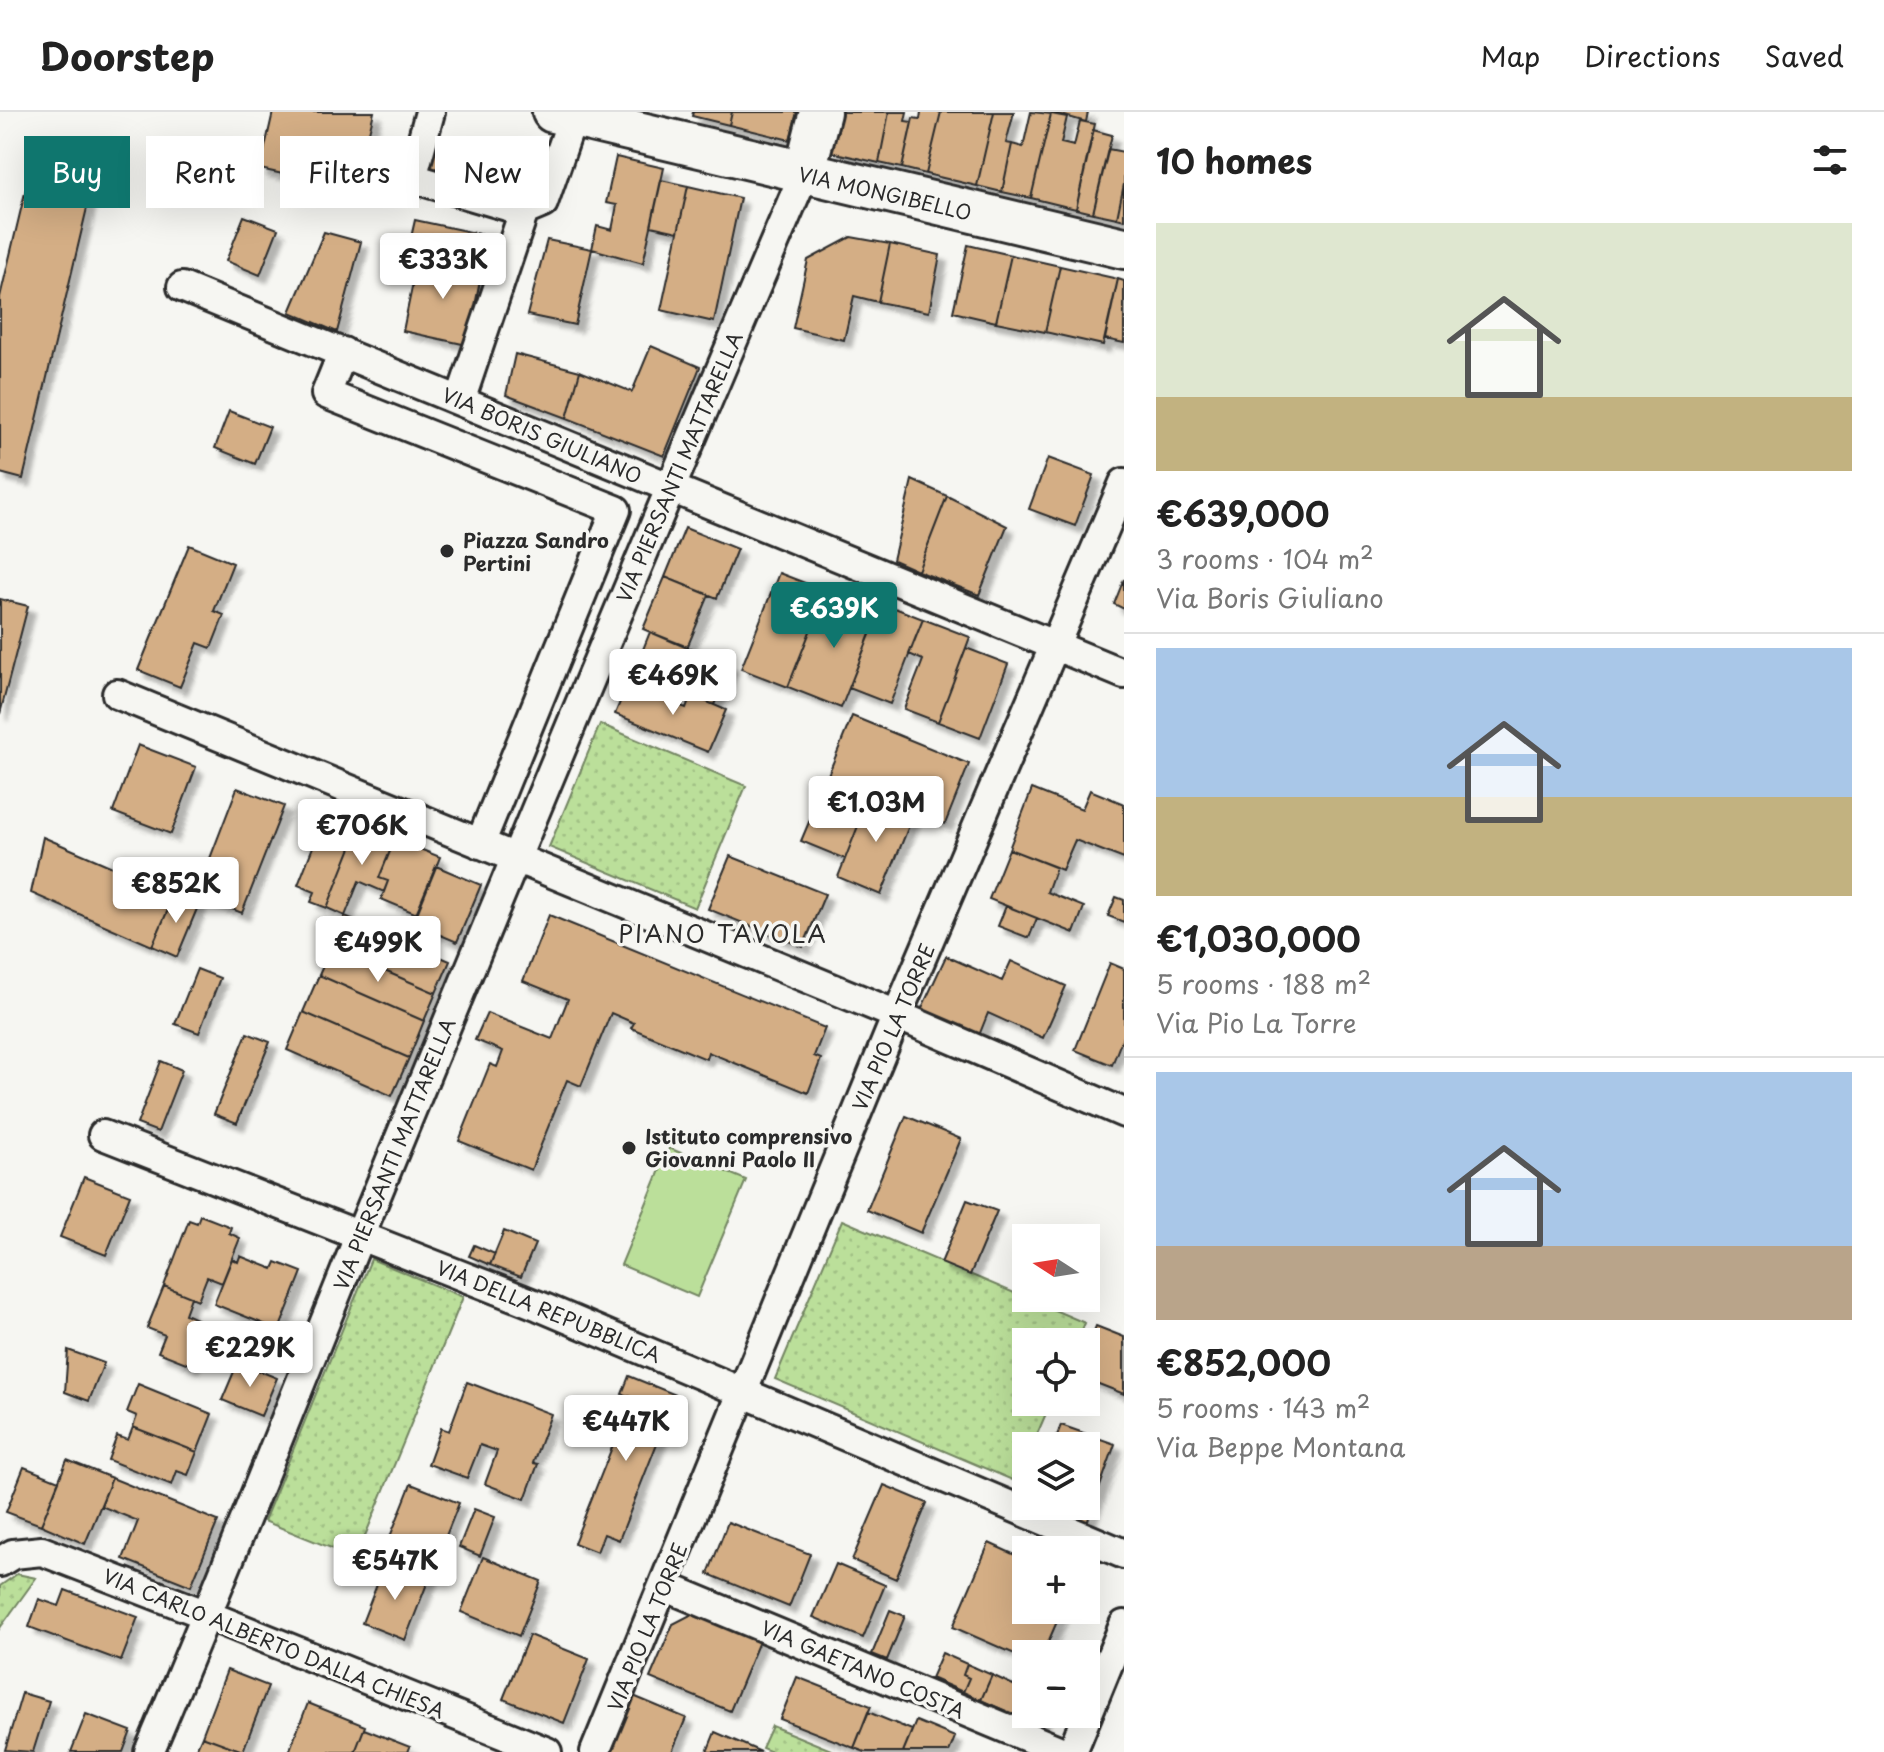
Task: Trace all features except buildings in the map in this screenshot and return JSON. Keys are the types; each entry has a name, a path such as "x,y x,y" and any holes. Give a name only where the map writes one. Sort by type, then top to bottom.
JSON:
{"street":[{"path":"430,112 412,178 524,211 543,203 563,114"},
{"name":"VIA PIERSANTI MATTARELLA","path":"149,1752 669,488 804,174 820,112"},
{"name":"VIA MONGIBELLO","path":"563,114 1124,248"},
{"path":"460,401 524,211"},
{"name":"VIA BORIS GIULIANO","path":"182,287 1124,674"},
{"path":"343,352 326,394 616,510 480,844"},
{"name":"VIA PIO LA TORRE","path":"595,1752 897,1015 1124,483"},
{"path":"117,694 897,1015 1124,1113"},
{"name":"VIA DELLA REPUBBLICA","path":"103,1135 539,1306 1124,1554"},
{"name":"VIA CARLO ALBERTO DALLA CHIESA","path":"0,1562 13,1554 42,1551 547,1752"},
{"name":"VIA GAETANO COSTA","path":"664,1586 1063,1752"},
{"path":"1072,1752 1124,1625"}],"green space":[{"path":"600,724 746,786 695,908 549,847"},
{"path":"669,1148 746,1180 697,1297 621,1265"},
{"path":"842,1220 1012,1292 1012,1312 1059,1312 1085,1323 1083,1328 1012,1328 1012,1416 1045,1416 1038,1432 1012,1432 1012,1480 775,1379"},
{"path":"371,1259 463,1297 356,1558 264,1521"},
{"path":"17,1574 36,1578 0,1628 0,1586"},
{"path":"772,1726 836,1752 772,1752 762,1748"}],"place":[{"name":"Piazza Sandro Pertini","path":"447,551"},
{"name":"Istituto comprensivo Giovanni Paolo II","path":"629,1148"}],"district":[{"name":"PIANO TAVOLA","path":"723,933"}]}
